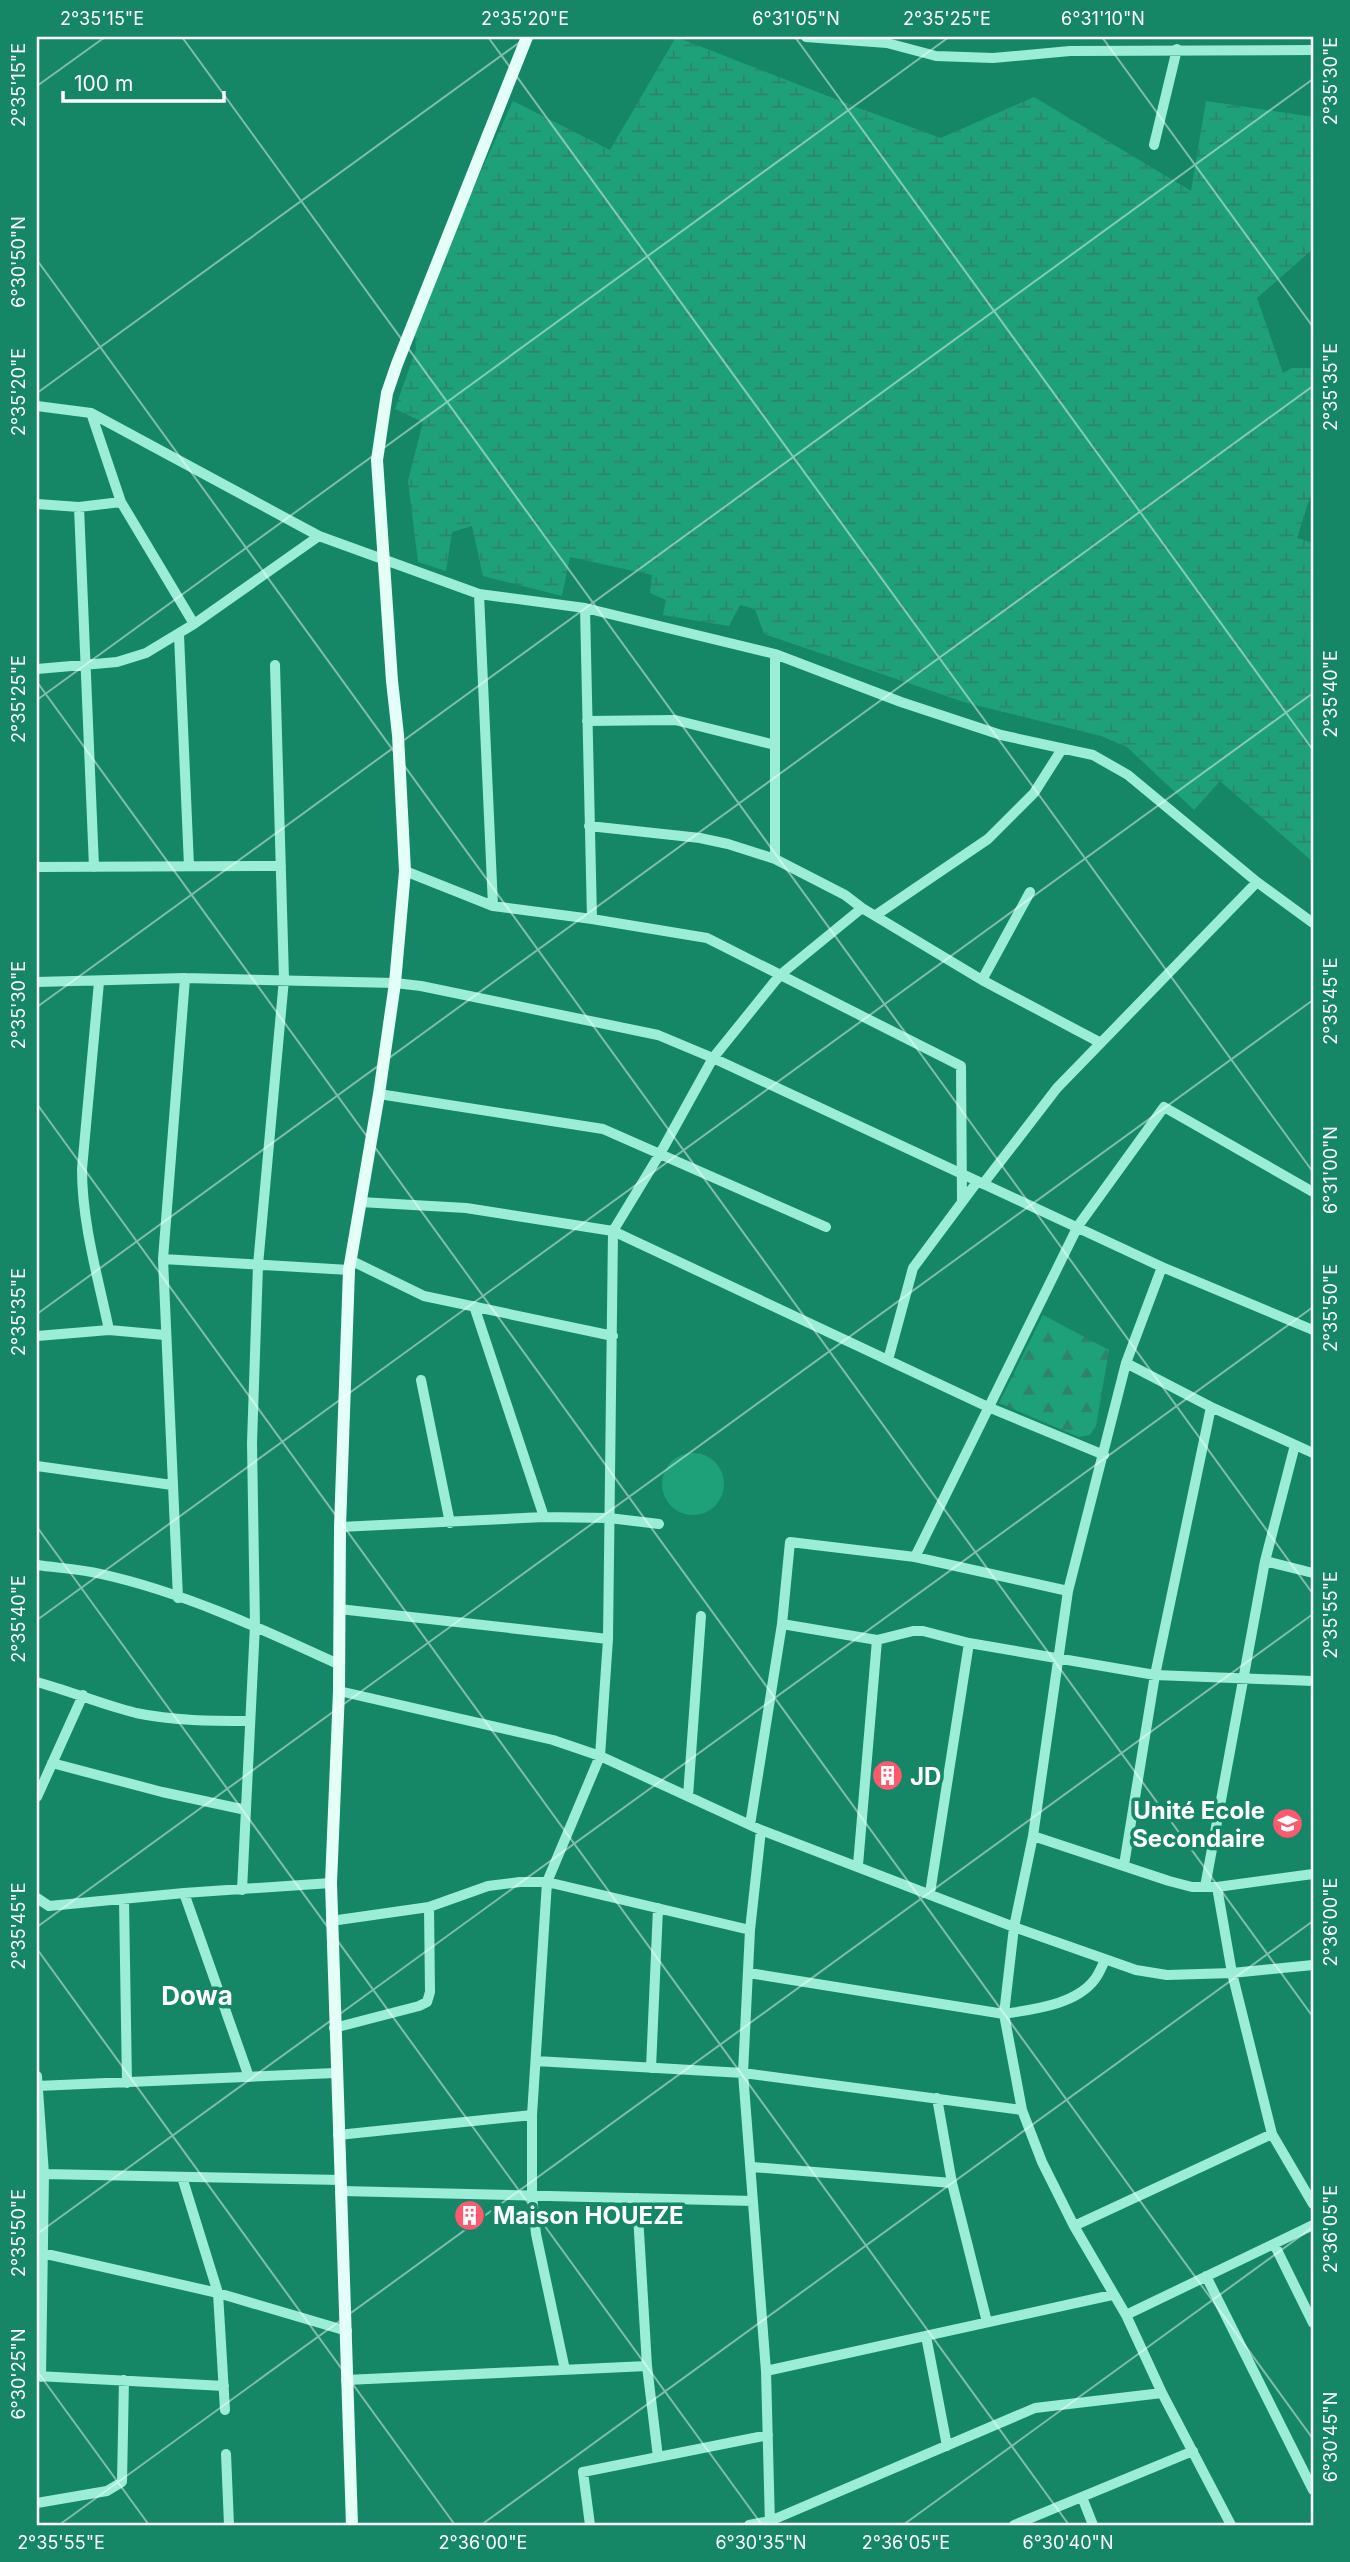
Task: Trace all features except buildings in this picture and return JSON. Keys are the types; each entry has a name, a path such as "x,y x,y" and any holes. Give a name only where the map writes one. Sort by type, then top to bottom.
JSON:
{"main road":[{"path":"352,2525 331,1921 339,1691 340,1527 349,1265 395,983 405,871 398,735 377,460 387,393 527,37"}],"street":[{"path":"806,37 887,40 936,56 993,58 1070,51 1177,49 1221,43 1313,50"},
{"path":"1154,145 1177,49"},
{"path":"37,406 91,414 319,536 479,593 585,608 775,654 924,710 1001,735 1093,755 1128,775 1257,882 1313,923"},
{"path":"91,414 121,502 194,624"},
{"path":"37,504 79,507 121,502"},
{"path":"79,507 94,867"},
{"path":"37,669 134,659 179,635 319,536"},
{"path":"479,593 493,906"},
{"path":"585,608 593,919"},
{"path":"179,635 189,866"},
{"path":"775,654 775,859"},
{"path":"242,1890 255,1625 252,1443 258,1265 284,979 275,665"},
{"path":"587,721 676,720 775,745"},
{"path":"876,915 988,839 1034,793 1062,749"},
{"path":"589,826 700,838 775,859 845,895 982,980 1101,1044"},
{"path":"37,867 281,866"},
{"path":"405,871 493,906 707,938 961,1066 962,1202"},
{"path":"888,1360 913,1268 962,1202 1057,1088 1257,882"},
{"path":"982,980 1030,892"},
{"path":"565,2370 541,2261 533,2196 532,2115 547,1882 600,1756 607,1639 613,1231 713,1058 780,975 862,908"},
{"path":"178,1598 163,1259 185,978"},
{"path":"37,982 185,978 395,983 421,986 658,1035 1078,1226 1162,1267 1313,1330"},
{"path":"99,982 82,1190 85,1217 109,1330"},
{"path":"379,1094 603,1129 661,1152 826,1227"},
{"path":"915,1557 1078,1226 1164,1107 1313,1192"},
{"path":"360,1202 466,1208 613,1231 988,1407 1104,1455"},
{"path":"163,1259 258,1265 349,1265 424,1296 613,1336"},
{"path":"1162,1267 1126,1363 1068,1591 1033,1836 1014,1927 1004,2014 1022,2110 1041,2162 1112,2295 1126,2315 1162,2393 1231,2525"},
{"path":"474,1306 544,1517"},
{"path":"37,1336 109,1330 165,1335"},
{"path":"1126,1363 1211,1407 1313,1452"},
{"path":"421,1380 450,1523"},
{"path":"1124,1865 1155,1675 1211,1407"},
{"path":"1205,1887 1265,1561 1295,1445"},
{"path":"37,1466 172,1485"},
{"path":"340,1527 544,1517 609,1518 659,1524"},
{"path":"750,1825 782,1623 790,1542 915,1557 1068,1591"},
{"path":"1265,1561 1313,1573"},
{"path":"37,1565 100,1574 178,1598 255,1625 338,1664"},
{"path":"339,1609 607,1639"},
{"path":"688,1796 701,1616"},
{"path":"782,1623 877,1640 923,1631 970,1643 1155,1675 1313,1681"},
{"path":"858,1866 877,1640"},
{"path":"930,1893 970,1643"},
{"path":"37,1682 134,1712 163,1718 250,1721"},
{"path":"339,1691 538,1735 600,1756 761,1830 1014,1927 1136,1970 1167,1975 1313,1967"},
{"path":"37,1797 83,1695"},
{"path":"52,1763 162,1792 246,1810"},
{"path":"761,1830 750,1930 743,2073 765,2371 770,2523"},
{"path":"1033,1836 1192,1887 1217,1887 1313,1874"},
{"path":"331,1921 429,1907 488,1886 547,1882 750,1930"},
{"path":"37,1898 49,1906 331,1883"},
{"path":"1217,1887 1232,1973 1272,2134 1313,2204"},
{"path":"184,1893 249,2077"},
{"path":"124,1900 127,2083"},
{"path":"334,2028 427,2002 430,1992 429,1907"},
{"path":"651,2068 658,1908"},
{"path":"749,1973 1004,2014 1041,2007 1074,1995 1097,1978 1105,1960"},
{"path":"536,2061 743,2073 1022,2110"},
{"path":"224,2386 39,2376 44,2174 37,2083 127,2083 335,2073"},
{"path":"937,2098 952,2183 987,2322"},
{"path":"338,2135 532,2115"},
{"path":"1074,2226 1272,2134"},
{"path":"752,2167 952,2183"},
{"path":"44,2174 182,2177 533,2196 753,2201"},
{"path":"182,2177 218,2293 225,2410"},
{"path":"637,2198 647,2367 658,2457"},
{"path":"1126,2315 1313,2225"},
{"path":"1274,2244 1313,2323"},
{"path":"42,2253 218,2293 346,2331"},
{"path":"1206,2276 1313,2490"},
{"path":"765,2371 1112,2295"},
{"path":"926,2336 947,2445"},
{"path":"346,2380 647,2367"},
{"path":"37,2503 107,2491 122,2482 124,2380"},
{"path":"749,2525 770,2523 1035,2408 1162,2393"},
{"path":"590,2525 583,2472 768,2435"},
{"path":"1014,2525 1193,2451"},
{"path":"226,2454 229,2525"},
{"path":"1082,2497 1093,2525"}],"green space":[{"path":"676,37 941,138 1034,97 1191,191 1206,101 1313,117 1313,249 1257,298 1283,373 1292,368 1313,368 1313,488 1297,538 1313,543 1313,862 1220,781 1194,810 1127,747 1101,736 967,703 764,634 755,609 740,605 729,626 663,615 666,600 650,593 652,575 570,557 562,596 483,576 472,526 452,532 446,571 418,562 408,481 423,422 395,409 416,349 415,333 457,224 513,101 610,150"},
{"path":"1043,1315 1109,1350 1096,1426 1090,1435 1079,1437 999,1403"},
{"path":"693,1453 705,1455 715,1462 722,1472 722,1496 715,1506 705,1513 693,1515 681,1513 671,1506 664,1496 662,1484 664,1472 671,1462 681,1455"}],"place":[{"name":"JD","path":"887,1776"},
{"name":"Unité Ecole Secondaire","path":"1288,1824"},
{"name":"Maison HOUEZE","path":"470,2215"}],"district":[{"name":"Dowa","path":"197,1995"}]}
